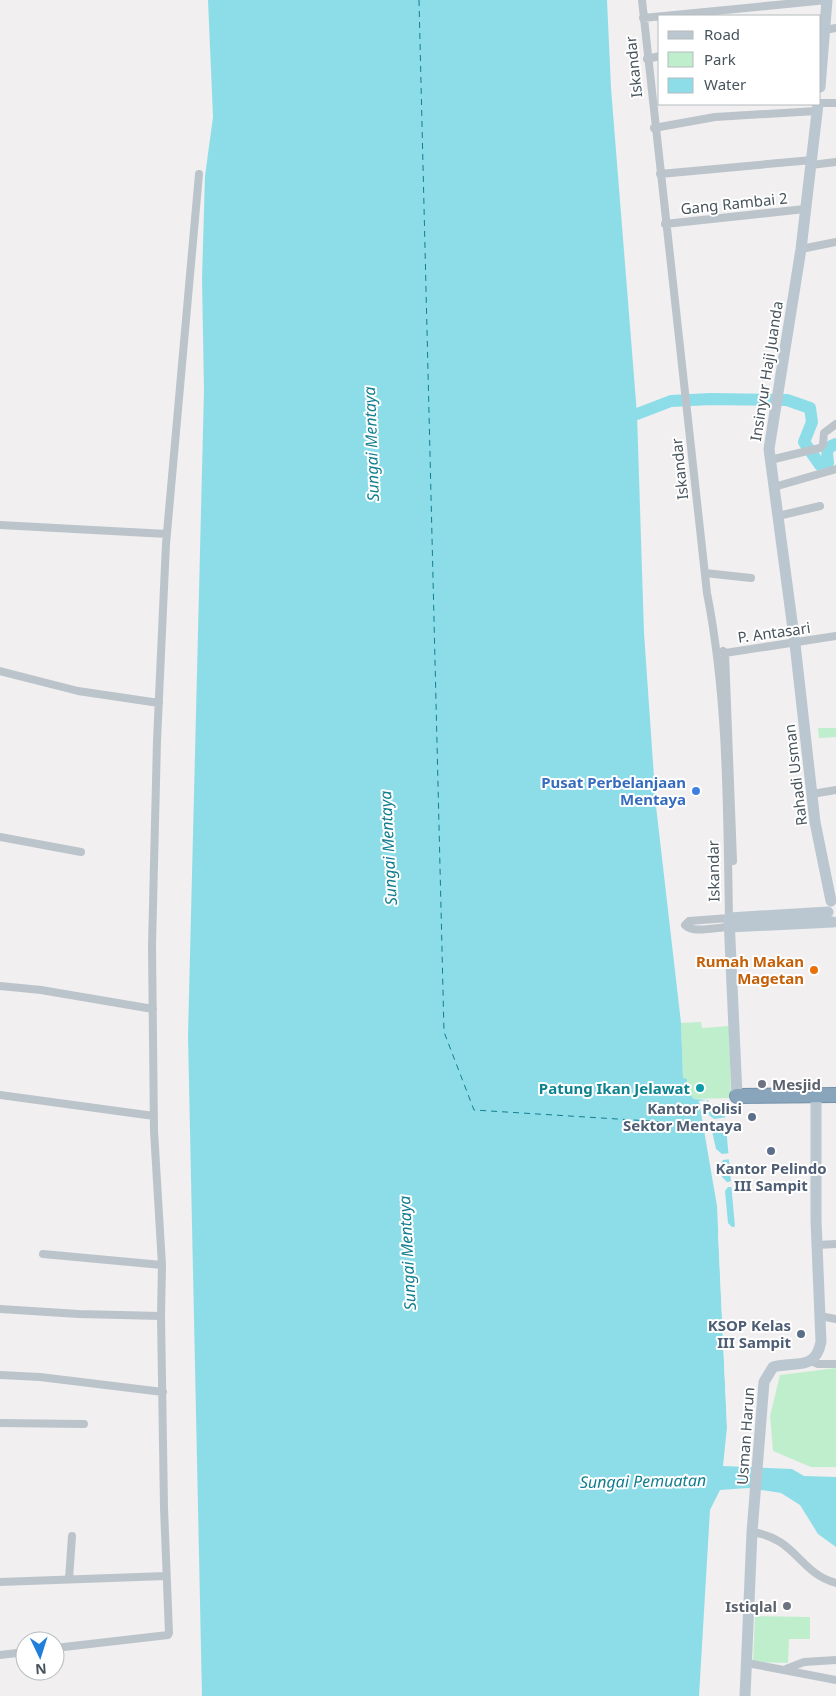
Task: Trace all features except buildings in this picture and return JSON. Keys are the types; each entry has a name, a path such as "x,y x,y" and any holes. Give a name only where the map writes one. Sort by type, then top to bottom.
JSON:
{"highway":[{"path":"737,1096 836,1095"}],"street":[{"name":"Iskandar","path":"642,0 654,128 685,385 705,573 718,646 737,1096"},
{"path":"674,15 827,0 830,29 822,44 821,66"},
{"path":"643,18 658,17"},
{"path":"647,58 658,56"},
{"path":"654,128 715,117 836,103"},
{"name":"Insinyur Haji Juanda","path":"795,644 770,460 770,445 800,249 818,106"},
{"path":"660,174 812,162 836,162"},
{"path":"65,1647 168,1635 164,1508 162,1265 154,1116 152,946 159,703 167,534 198,174"},
{"name":"Gang Rambai 2","path":"665,224 805,209"},
{"path":"800,249 836,242"},
{"path":"770,460 810,451 822,445 824,433 836,424"},
{"path":"774,487 836,469"},
{"path":"778,516 820,506"},
{"path":"0,525 167,534"},
{"path":"705,573 751,578"},
{"name":"P. Antasari","path":"718,646 725,653 795,644 836,636"},
{"name":"Rahadi Usman","path":"795,644 812,794 826,887 833,912"},
{"name":"Iskandar","path":"725,653 731,925"},
{"path":"0,671 78,691 159,703"},
{"path":"812,794 836,790"},
{"path":"0,837 81,852"},
{"path":"731,925 833,912"},
{"path":"0,986 42,990 153,1009"},
{"path":"0,1095 154,1116"},
{"path":"816,1095 817,1245 820,1316 818,1352 811,1361 822,1364 836,1364"},
{"path":"817,1245 836,1244"},
{"path":"43,1254 162,1265"},
{"path":"0,1309 80,1314 161,1316"},
{"path":"820,1316 836,1319"},
{"name":"Usman Harun","path":"745,1696 752,1532 764,1382 773,1367 811,1361"},
{"path":"0,1375 40,1377 163,1392"},
{"path":"0,1423 84,1424"},
{"path":"752,1532 775,1537 815,1573 836,1583"},
{"path":"69,1579 72,1536"},
{"path":"0,1582 166,1576"},
{"path":"0,1655 15,1653"},
{"path":"786,1669 804,1662 836,1660"},
{"path":"747,1663 836,1680"}],"green space":[{"path":"818,728 836,728 836,737 819,738"},
{"path":"701,1022 702,1028 729,1026 731,1098 694,1099 687,1091 687,1079 683,1079 681,1023"},
{"path":"836,1368 836,1467 811,1467 773,1451 770,1416 780,1375"},
{"path":"755,1616 810,1617 810,1639 789,1639 788,1663 753,1662"}],"water":[{"path":"208,0 607,0 611,88 637,414 644,633 656,806 681,1023 683,1078 687,1079 687,1091 694,1099 708,1100 709,1105 724,1104 735,1227 718,1233 727,1427 723,1466 792,1469 804,1476 836,1477 836,1547 818,1534 800,1505 781,1493 748,1488 720,1490 710,1510 699,1696 202,1696 188,1036 204,390 202,279 205,176 213,117"}],"pier":[{"path":"707,1100 709,1115 714,1119 728,1117 728,1123 715,1125 712,1131 716,1149 722,1154 731,1153 731,1159 723,1160 720,1164 722,1177 727,1182 733,1181 733,1187 728,1187 725,1191 728,1223 732,1227 737,1226 721,1234 730,1427 727,1427 717,1206 699,1101"}],"waterway":[{"path":"621,415 637,414 671,401 711,399 787,400 810,408 812,422 804,442 820,465 828,463 828,451 830,447 836,444"}],"ferry route":[{"path":"419,0 444,1032 474,1110 703,1123"}],"place":[{"name":"Pusat Perbelanjaan Mentaya","path":"696,791"},
{"name":"Rumah Makan Magetan","path":"814,970"},
{"name":"Mesjid","path":"762,1084"},
{"name":"Patung Ikan Jelawat","path":"700,1088"},
{"name":"Kantor Polisi Sektor Mentaya","path":"752,1117"},
{"name":"Kantor Pelindo III Sampit","path":"771,1151"},
{"name":"KSOP Kelas III Sampit","path":"801,1334"},
{"name":"Istiqlal","path":"787,1606"}],"water label":[{"name":"Sungai Mentaya","path":"371,444"},
{"name":"Sungai Mentaya","path":"388,848"},
{"name":"Sungai Mentaya","path":"407,1253"},
{"name":"Sungai Pemuatan","path":"643,1481"}]}
